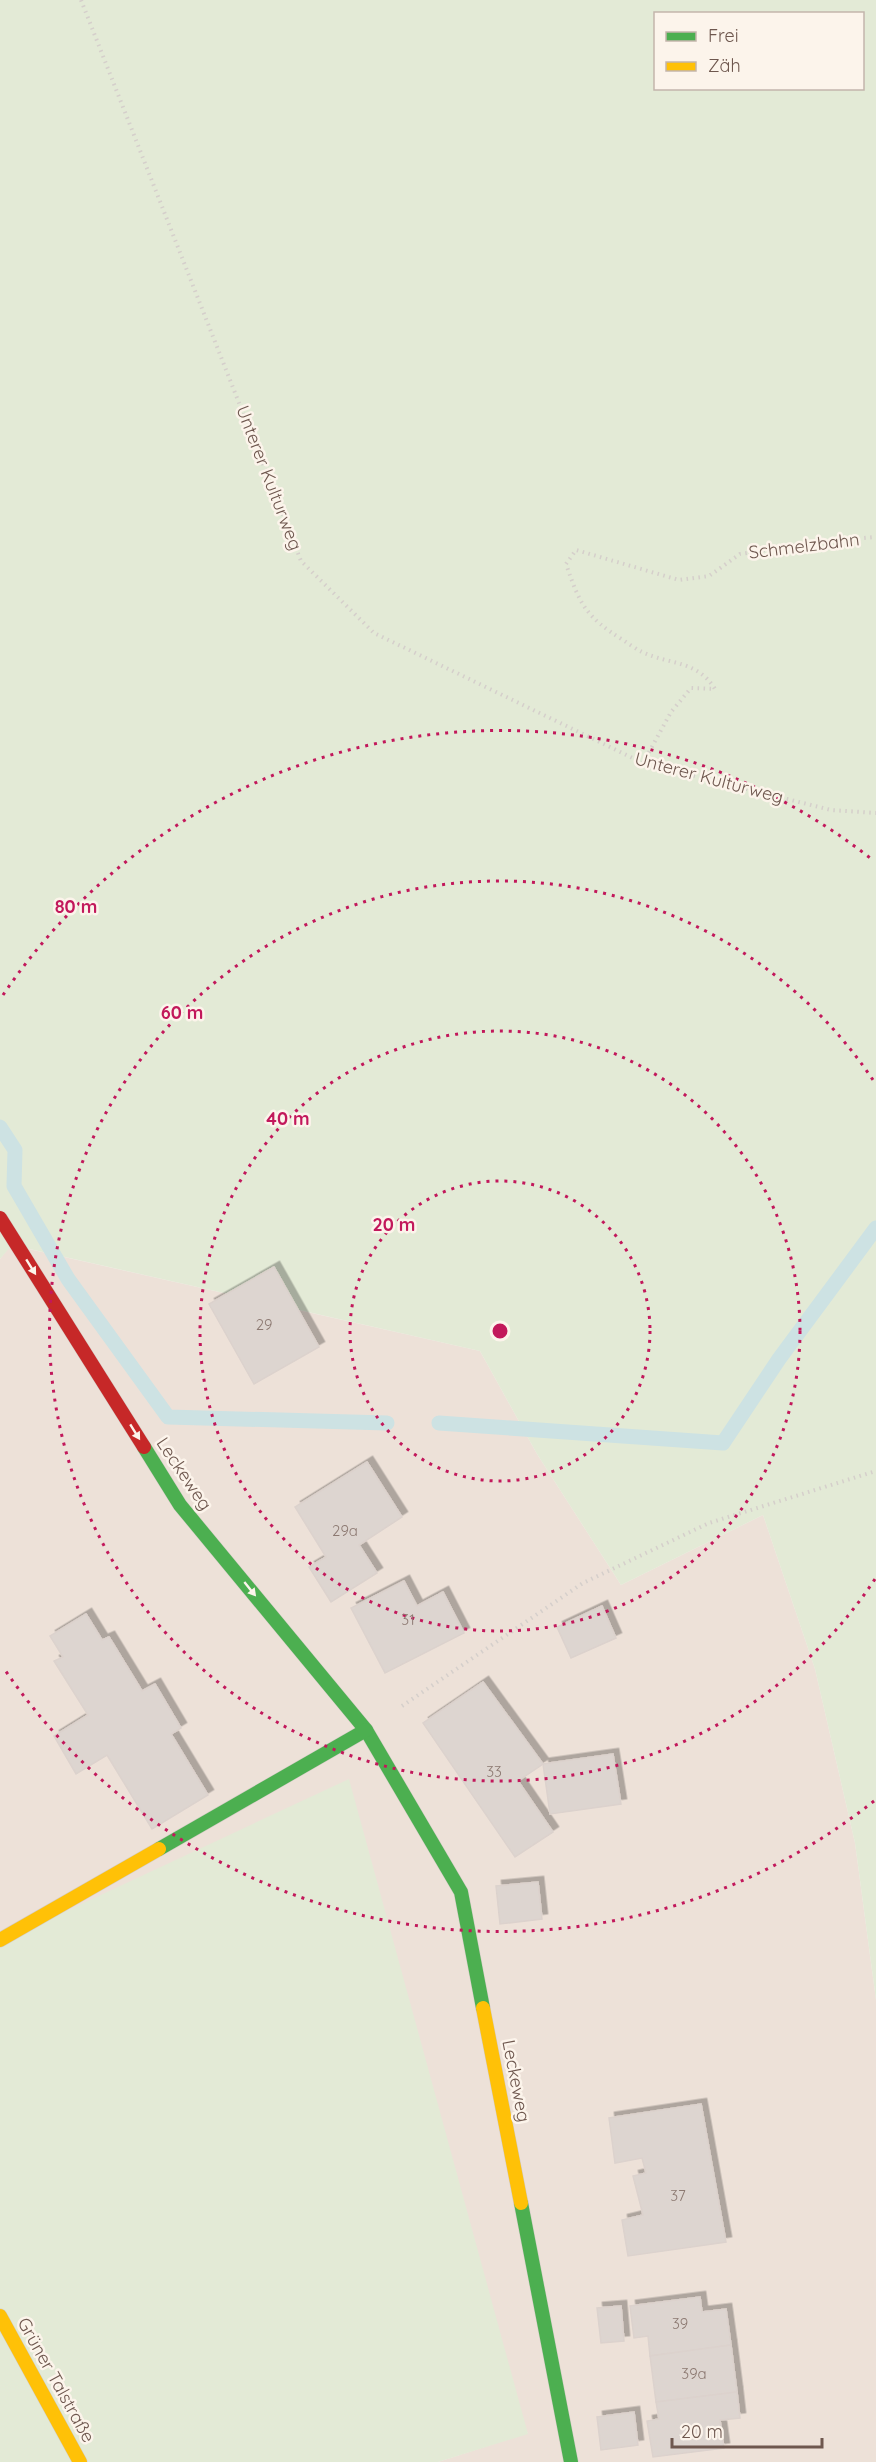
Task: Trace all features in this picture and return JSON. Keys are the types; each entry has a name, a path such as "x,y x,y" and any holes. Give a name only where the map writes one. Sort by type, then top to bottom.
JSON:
{"street":[{"name":"Leckeweg","path":"0,1218 180,1505 366,1730 461,1892 571,2462"},
{"path":"0,1940 366,1730"},
{"name":"Grüner Talstraße","path":"0,2316 80,2462"}],"path":[{"name":"Unterer Kulturweg","path":"81,0 301,561 374,633 643,763 831,810 876,813"},
{"name":"Schmelzbahn","path":"643,763 671,712 691,688 714,689 708,678 687,665 642,652 597,623 577,596 566,564 576,550 679,580 709,576 740,554 816,542 876,537"},
{"path":"366,1730 583,1583 709,1523 876,1471"}],"shaded area":[{"path":"11,1245 480,1351 537,1454 621,1585 763,1515 815,1669 855,1843 876,2000 876,2462 438,2462 528,2433 0,1942 0,1259"}],"green space":[{"path":"0,0 876,0 876,2000 855,1843 815,1669 763,1515 621,1585 537,1454 480,1351 12,1245 0,1259"},
{"path":"349,1779 528,2434 438,2462 0,2462 0,1942"}],"building":[{"path":"274,1267 319,1347 254,1384 209,1304"},
{"path":"367,1462 402,1517 359,1545 377,1573 331,1602 309,1567 326,1557 295,1507"},
{"path":"404,1581 417,1606 443,1592 464,1633 385,1673 351,1608"},
{"path":"602,1606 616,1638 571,1658 557,1627"},
{"path":"86,1614 102,1640 109,1637 142,1691 155,1684 181,1728 171,1734 208,1795 152,1829 107,1755 76,1774 54,1736 88,1715 54,1661 63,1657 50,1636"},
{"path":"483,1682 543,1764 518,1781 553,1832 515,1857 423,1723"},
{"path":"613,1754 621,1804 550,1814 543,1764"},
{"path":"538,1882 542,1919 500,1924 496,1886"},
{"path":"701,2104 726,2242 628,2256 622,2220 643,2215 633,2176 646,2173 642,2158 615,2163 609,2118"},
{"path":"700,2297 702,2312 726,2309 731,2345 650,2356 648,2336 634,2338 630,2306"},
{"path":"621,2306 624,2341 601,2343 597,2308"},
{"path":"731,2345 737,2392 656,2402 650,2356"},
{"path":"737,2392 740,2418 720,2420 724,2448 653,2457 647,2421 659,2419 656,2402"},
{"path":"634,2412 638,2445 601,2450 597,2417"}],"waterway":[{"path":"0,1127 15,1150 14,1186 68,1279 168,1417 387,1423"},
{"path":"439,1423 723,1443 779,1359 876,1228"}],"traffic: fast":[{"path":"144,1447 180,1505 366,1730 461,1892 483,2008"},
{"path":"159,1849 366,1730"},
{"path":"521,2203 571,2462"}],"traffic: slow":[{"path":"0,1940 159,1849"},
{"path":"483,2008 521,2203"},
{"path":"0,2316 80,2462"}],"traffic: jam":[{"path":"0,1218 144,1447"}]}
